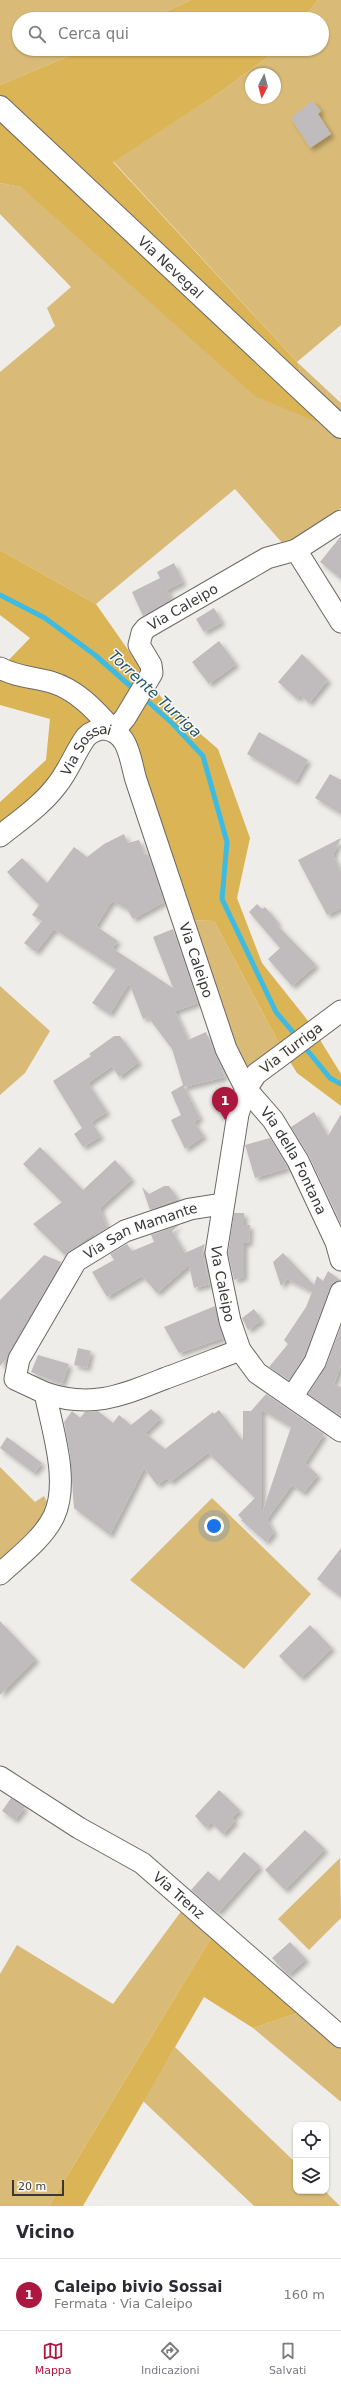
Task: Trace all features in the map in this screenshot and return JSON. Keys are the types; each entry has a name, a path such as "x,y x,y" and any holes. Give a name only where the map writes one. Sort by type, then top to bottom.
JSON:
{"main road":[{"name":"Via Nevegal","path":"0,107 341,427"}],"street":[{"path":"341,521 296,550 341,622"},
{"name":"Via Caleipo","path":"296,550 267,558 146,628 142,633 139,645 152,668 148,682 119,725 226,1048 246,1089 238,1114 222,1204 216,1253 230,1321 240,1350 257,1373 341,1431"},
{"name":"Via Sossai","path":"0,668 24,677 51,682 76,693 91,706 119,725"},
{"name":"Via Sossai","path":"0,836 35,808 57,786 88,736 98,729 119,725"},
{"name":"Via Turriga","path":"246,1089 256,1074 341,1011"},
{"name":"Via della Fontana","path":"246,1089 273,1120 298,1161 336,1242 341,1260"},
{"name":"Via San Mamante","path":"222,1204 190,1209 125,1231 76,1261 8,1378 58,1397 83,1401 112,1398 240,1350"},
{"path":"292,1397 315,1362 341,1292"},
{"path":"0,1574 48,1525 54,1515 58,1500 59,1465 45,1393"},
{"name":"Via Trenz","path":"0,1777 79,1828 142,1863 341,2037"}],"shaded area":[{"path":"0,0 191,0 165,12 12,12 12,56 69,56 0,85"},
{"path":"191,0 318,0 309,12 165,12"},
{"path":"318,0 341,0 341,325 297,362 113,161 219,93 245,74 245,104 281,104 281,68 253,68 269,56 329,56 329,12 309,12"},
{"path":"69,56 269,56 253,68 245,68 245,74 219,93 113,162 297,362 319,423 255,396 21,187 0,183 0,85"},
{"path":"0,183 21,187 319,422 297,362 341,403 341,508 284,545 235,489 96,604 0,550 0,372 55,326 47,308 71,287 0,214"},
{"path":"0,550 96,604 166,704 218,749 250,838 237,898 262,963 309,1022 341,1074 341,1106 297,1073 282,1049 214,921 187,920 130,749 86,729 61,774 0,828 0,802 46,760 50,719 0,705 0,669 30,638 0,615"},
{"path":"187,920 214,921 282,1049 245,1079"},
{"path":"0,986 50,1031 25,1073 0,1095"},
{"path":"0,1467 35,1502 44,1496 60,1526 0,1581"},
{"path":"212,1498 311,1594 244,1669 130,1580"},
{"path":"340,1858 341,1918 309,1950 278,1919"},
{"path":"188,1902 217,1928 49,2206 0,2206 0,1974 17,1945 113,2004"},
{"path":"217,1928 307,2010 253,2028 204,1997 83,2206 49,2206"},
{"path":"307,2010 341,2037 341,2102 253,2028"},
{"path":"175,2047 293,2160 293,2194 328,2194 340,2206 254,2206 143,2101"}],"building":[{"path":"312,101 321,111 318,114 331,134 310,148 291,118"},
{"path":"341,536 341,579 320,562"},
{"path":"174,563 183,582 167,590 172,599 143,616 132,592 160,578 157,572"},
{"path":"214,608 222,622 204,632 196,619"},
{"path":"219,641 236,664 209,684 192,662"},
{"path":"302,654 328,680 309,703 300,695 297,699 278,682"},
{"path":"259,732 308,760 295,782 247,754"},
{"path":"330,774 341,780 341,814 315,798"},
{"path":"124,834 128,843 139,840 145,855 148,854 164,902 133,919 127,909 112,901 96,926 118,941 112,948 173,988 153,937 173,929 198,1003 175,1011 188,1040 206,1032 225,1077 184,1087 200,1118 194,1122 204,1136 185,1149 171,1120 181,1115 171,1092 183,1085 172,1049 148,1017 143,1019 129,983 110,1014 92,1003 116,969 54,929 36,952 24,943 42,921 32,915 39,905 7,872 22,858 47,883 74,847 87,857 104,844"},
{"path":"341,838 333,855 341,871 341,908 327,915 298,860"},
{"path":"257,904 262,909 265,907 278,922 276,924 316,965 292,986 268,959 280,948 249,912"},
{"path":"114,1036 120,1036 139,1062 119,1077 112,1066 88,1083 107,1112 91,1122 101,1136 83,1147 74,1134 82,1128 53,1081 91,1056 89,1054"},
{"path":"314,1112 328,1136 341,1114 341,1224 309,1156 291,1127"},
{"path":"270,1138 288,1168 255,1178 245,1145"},
{"path":"40,1147 83,1190 115,1160 132,1179 100,1208 107,1228 94,1236 92,1234 65,1255 33,1224 62,1202 23,1164"},
{"path":"164,1186 169,1186 178,1199 150,1210 142,1187 149,1194"},
{"path":"234,1213 244,1213 244,1225 250,1225 249,1243 244,1243 244,1277 234,1280 228,1253"},
{"path":"179,1225 172,1231 185,1253 205,1244 202,1254 210,1284 194,1288 189,1265 157,1293 142,1276 107,1297 92,1272 114,1260 110,1254 127,1244 132,1251 154,1242 151,1235"},
{"path":"283,1253 314,1285 317,1276 323,1281 328,1271 340,1280 334,1283 330,1288 304,1357 289,1380 269,1367 288,1344 284,1340 306,1307 312,1292 287,1279 281,1286 273,1262"},
{"path":"44,1255 61,1262 7,1358 0,1366 0,1300"},
{"path":"215,1306 223,1338 179,1353 164,1327"},
{"path":"254,1309 262,1320 248,1330 242,1318"},
{"path":"341,1326 341,1365 334,1384 341,1387 341,1416 308,1394 326,1366"},
{"path":"78,1348 91,1351 87,1368 74,1365"},
{"path":"38,1355 69,1364 62,1384 31,1372"},
{"path":"266,1394 324,1434 305,1463 318,1475 303,1493 292,1485 267,1519 274,1532 266,1542 241,1520 243,1520 238,1515 255,1498 208,1453 170,1482 167,1478 157,1485 144,1468 110,1535 74,1508 70,1454 64,1422 72,1411 80,1418 85,1412 98,1411 113,1423 119,1415 131,1425 151,1409 161,1418 145,1433 165,1449 213,1412 214,1414 219,1410 243,1441 243,1411 251,1411","holes":["262,1410 291,1427 262,1513"]},
{"path":"7,1437 42,1463 34,1473 0,1448"},
{"path":"341,1548 341,1597 317,1579"},
{"path":"0,1621 36,1659 0,1695"},
{"path":"310,1625 332,1648 301,1678 279,1656"},
{"path":"219,1790 240,1810 232,1818 235,1821 223,1834 211,1822 206,1828 195,1816"},
{"path":"11,1798 25,1807 15,1820 2,1811"},
{"path":"305,1830 325,1849 285,1890 265,1870"},
{"path":"244,1852 260,1866 218,1913 191,1890 208,1871 219,1881"},
{"path":"290,1942 306,1959 288,1975 272,1958"}],"waterway":[{"name":"Torrente Turriga","path":"0,595 45,618 95,655 136,691"},
{"name":"Torrente Turriga","path":"143,697 173,724 203,756 227,842 222,899 276,1012 298,1038"},
{"name":"Torrente Turriga","path":"303,1045 330,1078 341,1084"}],"place":[{"name":"Caleipo bivio Sossai","path":"225,1120"}]}
